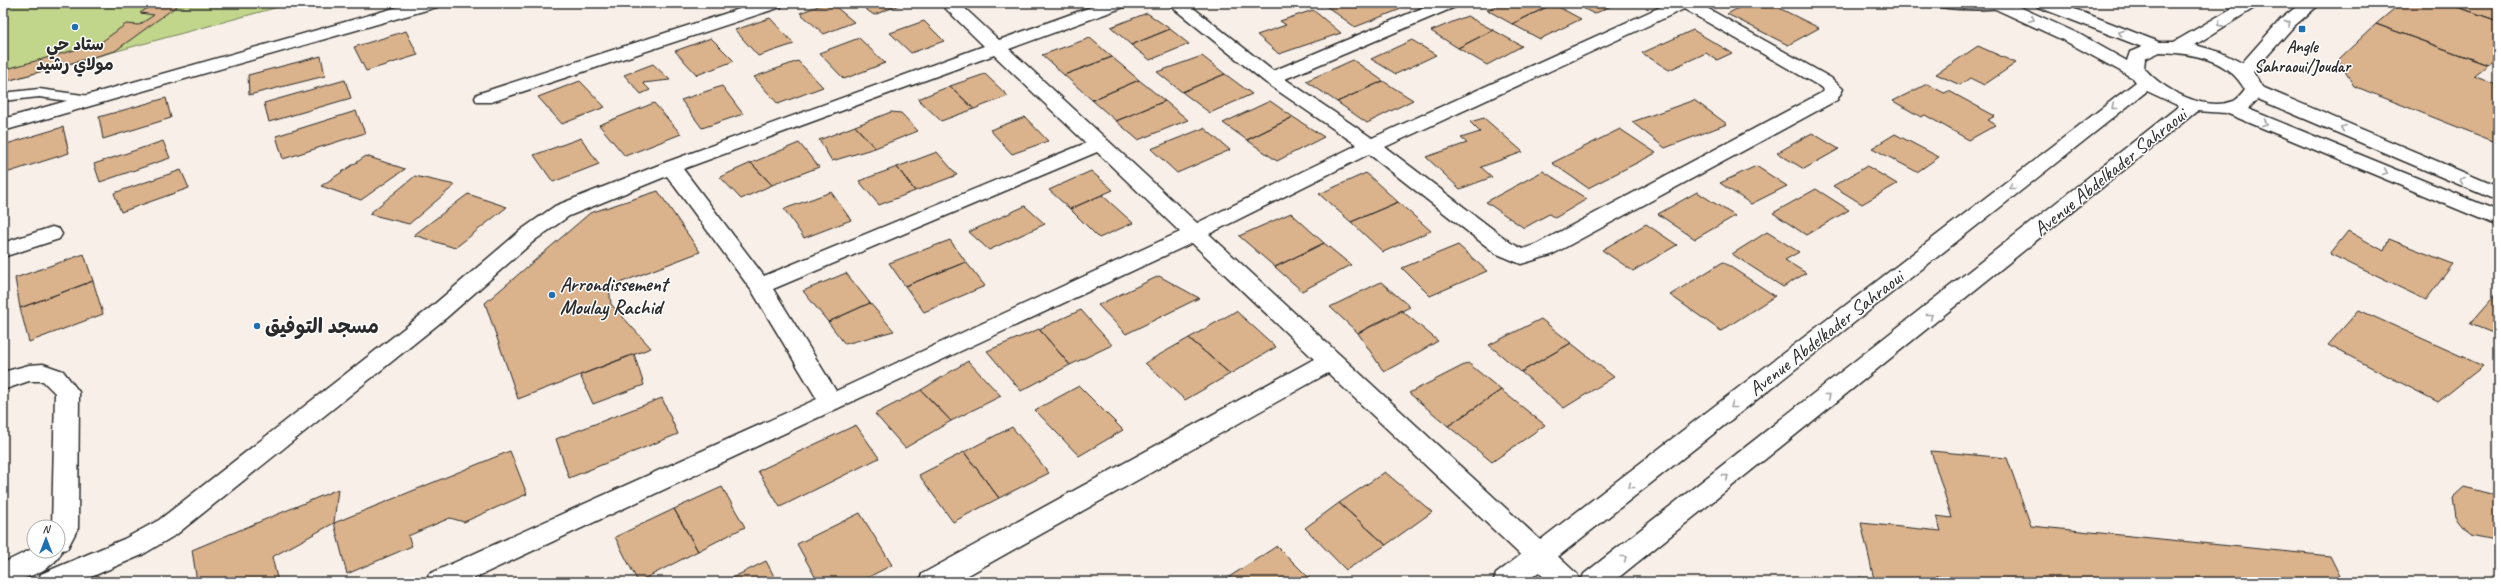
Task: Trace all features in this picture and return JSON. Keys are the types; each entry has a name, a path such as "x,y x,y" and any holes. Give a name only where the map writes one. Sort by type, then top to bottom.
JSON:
{"street":[{"path":"3,125 431,3"},
{"path":"484,98 775,3"},
{"path":"949,3 1332,360 1567,582"},
{"path":"51,582 133,547 168,527 438,313 528,235 562,211 671,167 1118,3"},
{"path":"1176,3 1271,78 1371,146 1502,248 1522,257 1543,250 1830,96 1834,89 1826,82 1686,3"},
{"path":"1271,78 1449,3"},
{"path":"439,582 830,403 1195,233 1371,146 1682,3"},
{"path":"2044,3 2157,47"},
{"path":"2179,47 2253,3"},
{"path":"2243,72 2287,24 2312,3"},
{"path":"1999,4 2073,38 2175,100 2193,105 2229,108 2243,105 2252,99 2255,91 2252,82 2243,72 2215,56 2179,47 2157,47 2144,50 2135,56 2132,63 2140,78"},
{"name":"Avenue Abdelkader Sahraoui","path":"1506,582 1541,556 2140,78"},
{"path":"2255,91 2498,195"},
{"name":"Avenue Abdelkader Sahraoui","path":"1594,582 2193,105"},
{"path":"2229,108 2498,219"},
{"path":"760,286 1100,144"},
{"path":"671,167 760,286 830,403"},
{"path":"3,250 52,234"},
{"path":"932,582 1332,360"},
{"path":"3,381 20,375 40,372 54,376 67,392 65,519"},
{"path":"3,575 38,559"}],"lane":[{"path":"1935,3 1965,6 1999,4"},
{"path":"3,97 39,93 90,100"}],"green space":[{"name":"ستاد حي مولاي رشيد","path":"3,3 293,3 3,82"}],"building":[{"path":"155,3 181,3 115,51 3,82 3,70 100,43 126,24 139,25 154,15 140,13"},
{"path":"826,3 831,3 854,22 824,34 800,13"},
{"path":"857,3 896,3 899,5 874,15"},
{"path":"1334,3 1402,3 1396,5 1401,9 1355,27 1326,6"},
{"path":"1502,3 1553,4 1512,24 1487,10"},
{"path":"1574,3 1617,3 1594,14"},
{"path":"1748,3 1769,3 1819,28 1788,45 1727,14"},
{"path":"2401,3 2446,3 2498,21 2498,58 2488,65 2376,24"},
{"path":"2446,3 2498,3 2498,21"},
{"path":"1553,4 1581,19 1540,39 1512,24"},
{"path":"1313,10 1341,33 1279,54 1257,35 1286,25 1280,21"},
{"path":"1147,13 1170,29 1131,45 1111,27"},
{"path":"1467,16 1493,30 1458,48 1431,31"},
{"path":"770,18 794,44 758,56 735,30"},
{"path":"924,21 944,41 911,53 890,33"},
{"path":"2376,24 2488,65 2474,76 2498,86 2498,143 2354,86 2338,60"},
{"path":"1170,29 1189,44 1150,60 1131,45"},
{"path":"1493,30 1522,46 1487,65 1458,48"},
{"path":"1693,30 1732,53 1717,60 1706,53 1669,70 1642,53"},
{"path":"406,31 418,55 366,71 354,47"},
{"path":"711,38 734,61 697,75 675,51"},
{"path":"859,38 885,63 844,79 819,53"},
{"path":"1090,38 1112,57 1064,75 1042,55"},
{"path":"1412,40 1436,55 1396,74 1371,59"},
{"path":"1978,46 2016,63 1984,85 1970,78 1960,85 1936,74"},
{"path":"321,56 325,76 249,95 248,75"},
{"path":"1202,56 1225,74 1182,92 1157,72"},
{"path":"1112,57 1139,80 1092,100 1064,75"},
{"path":"1353,60 1383,81 1337,102 1306,81"},
{"path":"798,61 823,87 778,104 754,77"},
{"path":"653,64 670,80 643,83 650,90 641,94 624,75"},
{"path":"985,74 1008,96 974,109 950,86"},
{"path":"1225,74 1252,94 1210,113 1182,92"},
{"path":"345,80 351,98 269,122 264,103"},
{"path":"1139,80 1165,101 1116,121 1092,100"},
{"path":"580,81 605,107 562,124 538,97"},
{"path":"1383,81 1413,100 1367,123 1337,102"},
{"path":"1927,84 1944,93 1949,91 1995,116 1988,120 1996,125 1969,140 1925,115 1921,117 1893,101"},
{"path":"722,86 743,114 702,128 681,100"},
{"path":"950,86 974,109 941,121 918,99"},
{"path":"166,98 171,118 103,139 99,117"},
{"path":"1694,100 1727,124 1665,148 1632,122"},
{"path":"1165,101 1188,120 1138,140 1116,121"},
{"path":"1270,101 1293,117 1247,140 1223,123"},
{"path":"654,103 681,134 625,156 599,125"},
{"path":"356,111 365,133 283,159 276,136"},
{"path":"891,112 901,113 918,131 875,148 855,126"},
{"path":"1025,117 1048,141 1012,154 990,130"},
{"path":"1293,117 1324,137 1277,161 1247,140"},
{"path":"1484,118 1523,152 1481,167 1492,177 1460,189 1426,157 1467,143 1461,138 1480,132 1470,122"},
{"path":"855,126 875,148 832,161 819,140"},
{"path":"63,127 69,153 3,174 3,145"},
{"path":"1204,128 1230,150 1177,173 1151,149"},
{"path":"1620,129 1656,153 1588,188 1552,163"},
{"path":"1812,133 1839,149 1804,169 1777,153"},
{"path":"1895,134 1939,157 1917,172 1872,148"},
{"path":"581,138 599,164 553,182 534,155"},
{"path":"163,141 170,158 100,182 94,164"},
{"path":"799,143 819,167 772,185 751,163"},
{"path":"937,152 957,175 915,191 897,167"},
{"path":"366,156 405,169 361,200 321,186"},
{"path":"751,163 772,185 741,199 720,177"},
{"path":"1756,166 1787,186 1751,204 1720,183"},
{"path":"1867,166 1897,184 1862,204 1833,186"},
{"path":"897,167 915,191 879,205 859,181"},
{"path":"181,170 189,188 121,212 114,193"},
{"path":"1091,171 1113,190 1070,209 1049,190"},
{"path":"1543,171 1587,199 1555,218 1549,214 1524,228 1486,202"},
{"path":"1366,173 1398,202 1351,222 1319,194"},
{"path":"415,176 455,185 409,224 369,214"},
{"path":"1816,189 1849,210 1806,235 1773,213"},
{"name":"Arrondissement Moulay Rachid","path":"658,191 700,252 609,287 611,304 651,348 518,399 485,303 590,213"},
{"path":"831,192 851,220 804,238 784,209"},
{"path":"1697,192 1735,216 1695,239 1658,214"},
{"path":"468,194 507,207 455,248 414,235"},
{"path":"1102,195 1133,223 1099,238 1070,209"},
{"path":"1398,202 1431,231 1383,252 1351,222"},
{"path":"1025,206 1045,224 989,250 969,232"},
{"path":"1291,213 1324,243 1275,267 1239,236"},
{"path":"1646,224 1677,245 1633,271 1602,250"},
{"path":"2348,231 2384,251 2389,239 2453,264 2426,300 2330,254"},
{"path":"1767,232 1799,252 1785,260 1806,273 1783,287 1732,254"},
{"path":"950,240 966,262 905,286 889,263"},
{"path":"1324,243 1351,265 1302,291 1275,267"},
{"path":"1458,245 1487,271 1430,296 1402,268"},
{"path":"84,254 93,281 20,308 15,278"},
{"path":"966,262 985,286 924,312 905,286"},
{"path":"1723,262 1775,296 1721,331 1670,295"},
{"path":"846,273 870,303 828,322 803,291"},
{"path":"1159,276 1199,298 1126,334 1098,305"},
{"path":"93,281 103,314 29,342 20,308"},
{"path":"1381,282 1410,307 1358,333 1330,307"},
{"path":"2498,292 2498,335 2470,324"},
{"path":"870,303 894,331 845,344 828,322"},
{"path":"1081,310 1112,345 1070,365 1039,329"},
{"path":"1401,310 1438,341 1384,372 1358,333"},
{"path":"2359,310 2483,366 2438,402 2328,345"},
{"path":"1236,311 1276,347 1230,374 1189,338"},
{"path":"1541,319 1571,343 1521,372 1489,345"},
{"path":"1039,329 1070,365 1021,391 987,351"},
{"path":"1189,338 1230,374 1185,400 1145,363"},
{"path":"1571,343 1614,377 1564,408 1521,372"},
{"path":"634,354 644,385 593,404 580,375"},
{"path":"968,361 1001,396 951,421 921,390"},
{"path":"1468,363 1501,390 1448,426 1409,393"},
{"path":"1079,386 1123,430 1079,456 1035,410"},
{"path":"921,390 951,421 905,448 875,414"},
{"path":"1501,390 1545,425 1492,462 1448,426"},
{"path":"662,398 678,434 569,478 556,439"},
{"path":"856,425 879,458 780,507 758,471"},
{"path":"1012,427 1049,473 999,498 964,452"},
{"path":"510,451 527,494 464,522 450,518 408,536 412,546 347,574 334,523"},
{"path":"1931,451 2007,458 2031,526 2330,556 2343,582 1992,582 1936,576 1938,582 1860,582 1859,577 1874,579 1861,523 1941,531 1936,516 1952,518"},
{"path":"964,452 999,498 953,522 919,475"},
{"path":"1385,472 1432,512 1386,545 1339,503"},
{"path":"722,487 745,527 698,551 674,509"},
{"path":"2464,487 2498,496 2498,542 2471,536 2456,517 2453,497"},
{"path":"338,489 334,523 272,557 278,582 197,582 192,550"},
{"path":"1339,503 1386,545 1346,570 1305,528"},
{"path":"674,509 698,551 638,582 615,537"},
{"path":"860,513 892,565 859,582 818,582 797,544"},
{"path":"1277,546 1313,582 1234,582 1229,577"},
{"path":"766,561 777,582 724,582"}],"place":[{"name":"ستاد حي مولاي رشيد","path":"75,27"},
{"name":"Angle Sahraoui/Joudar","path":"2302,29"},
{"name":"Arrondissement Moulay Rachid","path":"552,295"},
{"name":"مسجد التوفيق","path":"257,326"}]}
